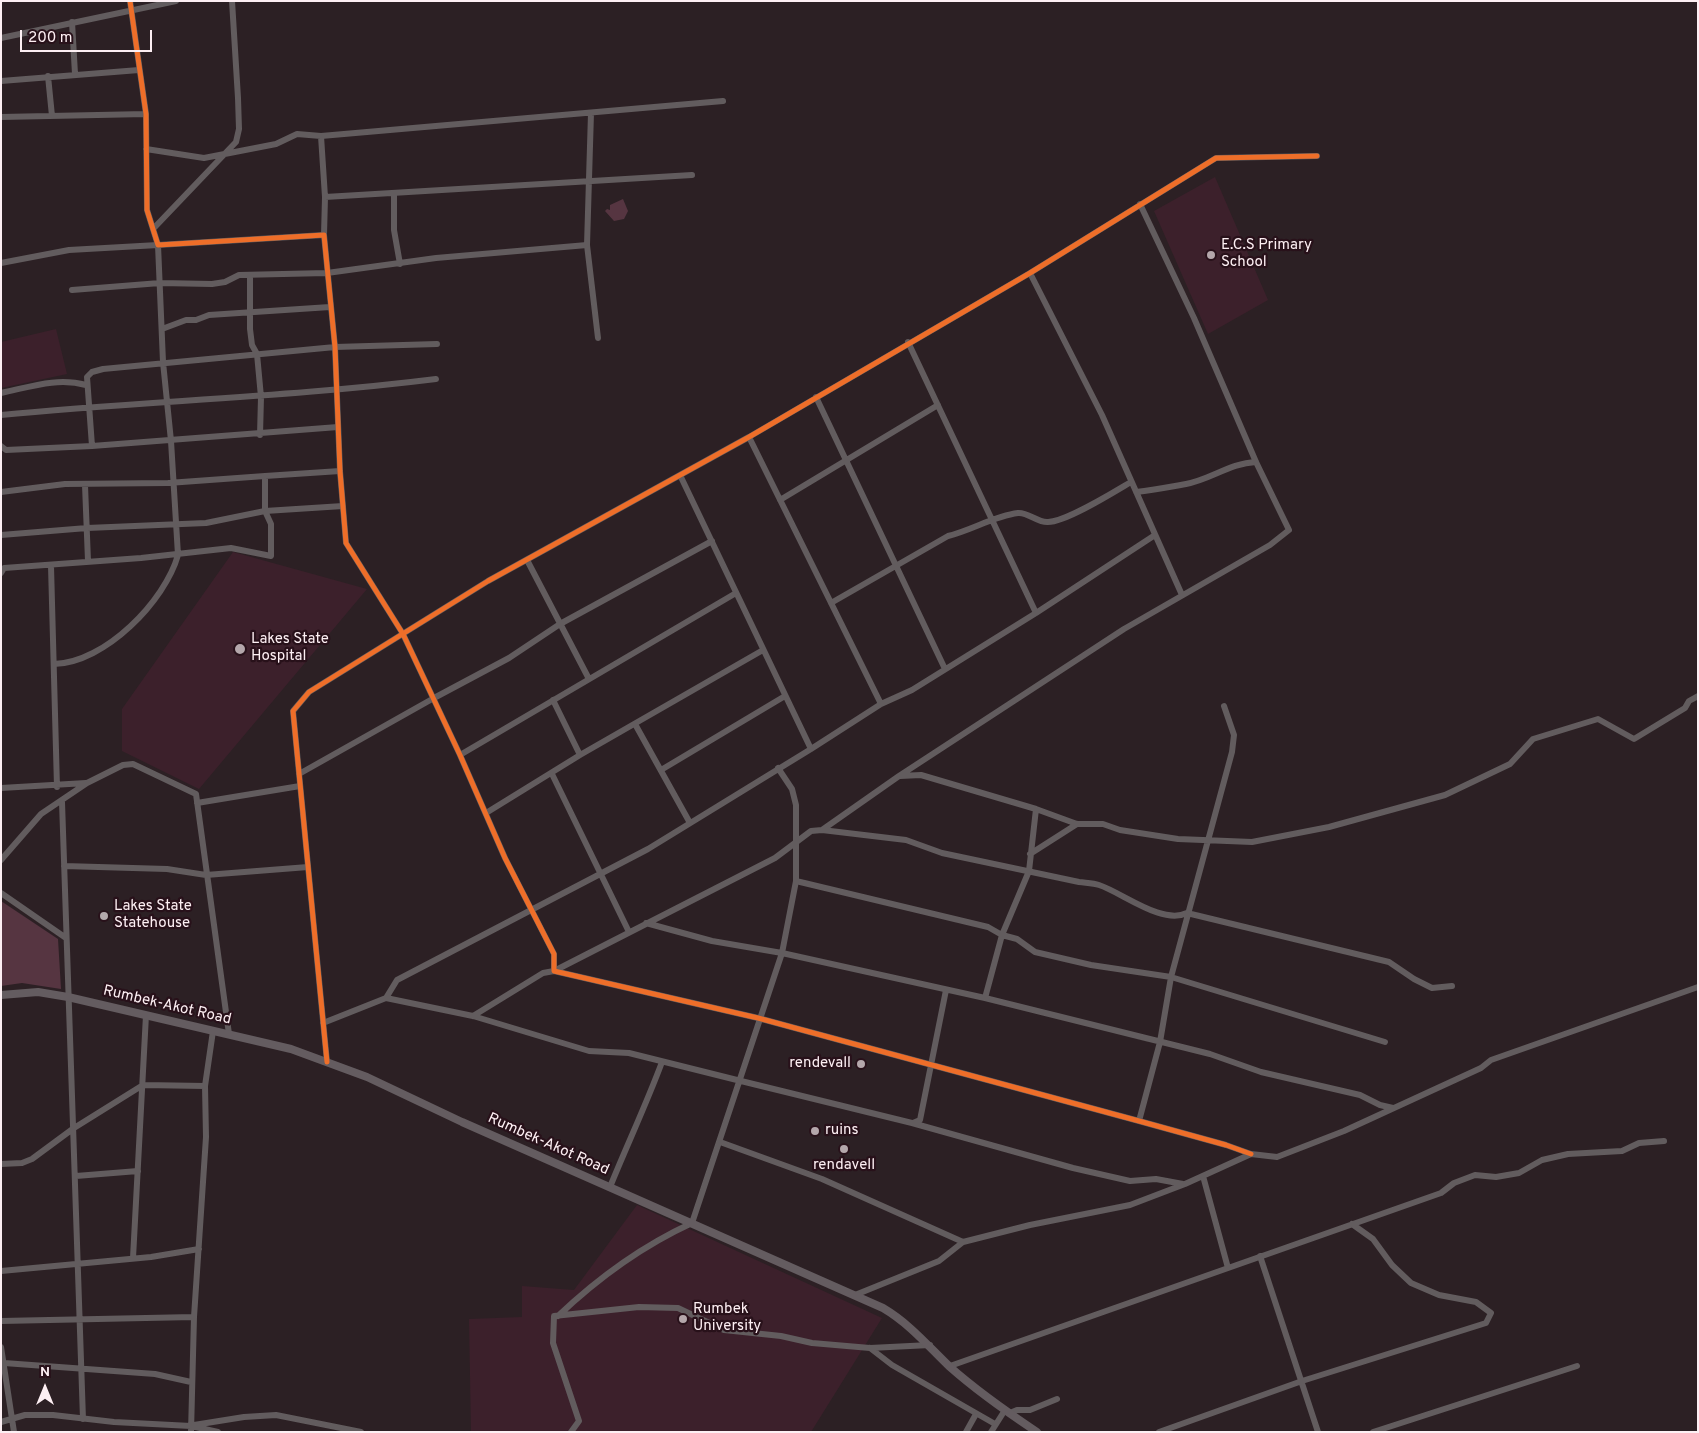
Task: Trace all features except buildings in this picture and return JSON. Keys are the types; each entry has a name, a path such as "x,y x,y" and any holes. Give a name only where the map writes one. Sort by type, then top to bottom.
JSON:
{"main road":[{"name":"Rumbek-Akot Road","path":"1,995 38,992 68,997 291,1049 367,1077 855,1295 898,1317 930,1345 950,1366 1007,1412 1037,1432"}],"street":[{"path":"54,664 69,662 93,652 130,627 158,595 173,573 178,555 171,441 163,362 158,245 147,210 146,114 130,1"},
{"path":"1,38 72,22 132,12 176,1"},
{"path":"153,229 236,142 239,129 232,1"},
{"path":"72,22 75,74"},
{"path":"1,81 139,70"},
{"path":"48,76 52,116"},
{"path":"146,149 204,158 276,144 296,134 321,136 722,101"},
{"path":"591,113 586,245 598,338"},
{"path":"1,117 146,114"},
{"path":"321,136 325,198 326,273 335,347 340,471 346,543 403,634 524,897 533,910 554,954 554,971"},
{"path":"327,1062 292,711 309,692 527,560 749,437 908,342 1030,273 1216,158 1317,156"},
{"path":"325,198 692,174"},
{"path":"394,193 394,230 400,264"},
{"path":"822,830 898,776 1124,629 1270,545 1289,530 1256,462 1194,318 1140,204"},
{"path":"1,263 69,250 324,235"},
{"path":"72,290 160,283 212,284 225,282 239,275 326,273 436,258 586,245"},
{"path":"1030,273 1102,415 1182,595"},
{"path":"250,276 252,345 257,354 261,397 260,435"},
{"path":"162,329 186,320 196,320 209,315 330,307"},
{"path":"908,342 1036,613"},
{"path":"92,446 86,385 87,377 92,372 103,368 335,347 437,344"},
{"path":"1,415 88,407 338,391 436,379"},
{"path":"1,393 51,382 76,382 86,385"},
{"path":"816,397 945,669"},
{"path":"780,500 845,459 938,405"},
{"path":"1,446 6,450 92,446 260,435 338,427"},
{"path":"749,437 881,704"},
{"path":"1136,492 1186,484 1226,468 1246,462 1256,462"},
{"path":"1,492 65,484 173,482 340,471"},
{"path":"680,475 762,650 811,748"},
{"path":"1,573 4,568 51,566 88,561 178,555 231,548 271,556 271,524 265,511 266,476"},
{"path":"831,603 948,536 970,531 992,520 1020,513 1047,522 1076,513 1132,482"},
{"path":"85,485 88,561"},
{"path":"1,535 87,528 206,523 265,511 343,506"},
{"path":"386,998 398,980 602,874 690,824 881,704 912,690 1036,613 1155,535"},
{"path":"299,774 509,658 560,624 712,542"},
{"path":"527,560 589,679"},
{"path":"51,566 57,786"},
{"path":"460,755 736,593"},
{"path":"486,813 580,755 762,650"},
{"path":"661,770 785,696"},
{"path":"898,776 921,775 1036,809 1077,824 1103,824 1120,830 1178,839 1252,842 1329,828 1445,795 1510,764 1534,739 1598,719 1634,739 1686,708 1689,701 1698,696"},
{"path":"553,700 580,755"},
{"path":"1140,1121 1160,1042 1171,977 1232,752 1234,735 1224,706"},
{"path":"635,724 690,824"},
{"path":"1,860 41,814 62,802 87,783 123,765 133,764 196,794 229,1034"},
{"path":"571,1432 579,1421 553,1344 554,1316 558,1316 610,1272 663,1236 692,1223 741,1081 758,1018 782,953 796,881 797,842 796,805 792,789 778,768"},
{"path":"552,774 629,932"},
{"path":"1,788 87,783"},
{"path":"197,803 300,786"},
{"path":"62,802 83,1419"},
{"path":"985,998 1002,935 1029,871 1030,854 1034,841 1036,809"},
{"path":"1030,854 1077,824"},
{"path":"474,1016 542,973 554,971 775,858 811,831 822,830 906,840 942,853 1098,884 1146,909 1180,916 1187,913 1389,962 1414,980 1432,988 1452,986"},
{"path":"64,866 167,869 206,875 308,867"},
{"path":"796,881 988,928 1002,935 1017,939 1035,952 1091,965 1171,977 1385,1042"},
{"path":"1,893 66,938"},
{"path":"646,924 712,941 782,953 985,998 1210,1054 1261,1072 1360,1095 1380,1105 1394,1108"},
{"path":"554,971 758,1018 1140,1121 1226,1145 1251,1154 1277,1157 1394,1108 1480,1068 1491,1060 1698,987"},
{"path":"912,1123 920,1120 924,1111 930,1065 946,990"},
{"path":"324,1023 386,998 474,1016 589,1051 629,1053 912,1123 1130,1182 1156,1179 1185,1184"},
{"path":"133,1258 146,1015"},
{"path":"191,1429 194,1317 206,1137 205,1086 213,1031"},
{"path":"610,1187 635,1126 645,1108 662,1062"},
{"path":"1,1164 22,1163 32,1160 74,1128 143,1085 205,1086"},
{"path":"950,1366 1441,1193 1454,1183 1475,1175 1504,1176 1519,1173 1542,1160 1568,1154 1622,1152 1639,1143 1664,1141"},
{"path":"720,1142 822,1179 963,1242"},
{"path":"855,1295 939,1261 963,1242 1030,1225 1130,1205 1185,1184 1251,1154"},
{"path":"76,1176 138,1171"},
{"path":"1203,1176 1228,1268"},
{"path":"1159,1432 1302,1381 1486,1323 1491,1312 1476,1302 1439,1295 1411,1283 1392,1265 1373,1239 1352,1224"},
{"path":"1,1271 133,1258 199,1249"},
{"path":"1260,1256 1318,1432"},
{"path":"558,1316 639,1307 678,1308 724,1330 781,1336 812,1344 870,1348 930,1345"},
{"path":"1,1321 194,1317"},
{"path":"1,1347 14,1432"},
{"path":"870,1348 892,1366 996,1424"},
{"path":"4,1363 155,1374 191,1382"},
{"path":"1373,1432 1577,1366"},
{"path":"991,1432 1007,1412 1030,1410 1057,1398"},
{"path":"966,1432 976,1414"},
{"path":"1,1422 25,1415 53,1415 218,1432"},
{"path":"191,1429 244,1417 276,1415 361,1432"}],"shaded area":[{"name":"E.C.S Primary School","path":"1215,177 1268,300 1208,334 1154,211"},
{"path":"623,199 628,211 624,219 614,221 605,211 607,209 610,210 610,205"},
{"path":"56,329 67,374 1,388 1,342"},
{"name":"Lakes State Hospital","path":"233,552 367,589 199,789 122,751 122,709"},
{"path":"1,901 58,939 61,989 22,983 1,986"},
{"name":"Rumbek University","path":"637,1205 882,1318 811,1432 471,1432 469,1319 522,1317 522,1286 574,1290"}],"cycle path":[{"path":"130,1 146,114 147,210 158,245 324,235 335,347 340,471 346,543 403,634 460,755 505,858 554,954 554,971 758,1018 1139,1121 1226,1145 1251,1154"},
{"path":"327,1062 293,711 309,692 488,581 749,437 1030,273 1216,158 1317,156"}],"place":[{"name":"E.C.S Primary School","path":"1211,255"},
{"name":"Lakes State Hospital","path":"240,649"},
{"name":"Lakes State Statehouse","path":"104,916"},
{"name":"rendevall","path":"861,1064"},
{"name":"ruins","path":"815,1131"},
{"name":"rendavell","path":"844,1149"},
{"name":"Rumbek University","path":"683,1319"}]}
